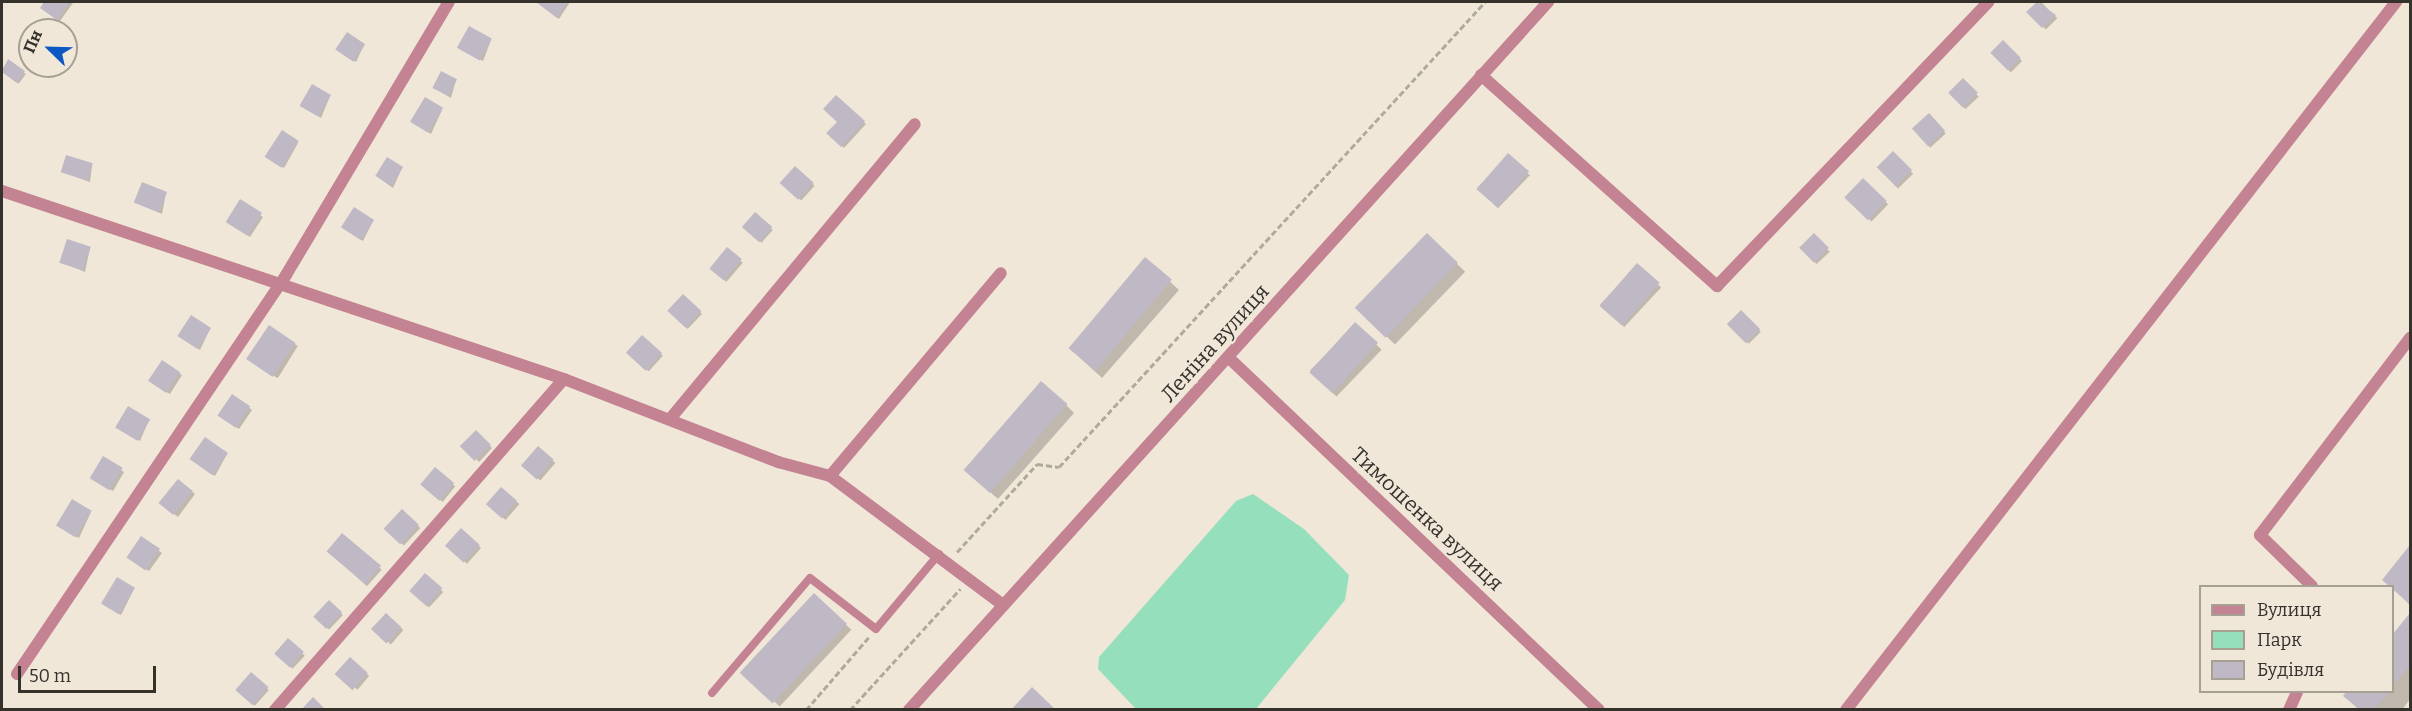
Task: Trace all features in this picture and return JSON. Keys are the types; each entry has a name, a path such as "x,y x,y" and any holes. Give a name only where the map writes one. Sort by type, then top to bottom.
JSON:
{"street":[{"path":"17,674 277,286 449,2"},
{"name":"Леніна вулиця","path":"909,710 1548,2"},
{"path":"1481,75 1717,286 1988,2"},
{"path":"1846,710 2396,2"},
{"path":"670,419 915,124"},
{"path":"2,191 277,286 564,379 778,462 830,476 944,557 1004,605"},
{"path":"830,476 1001,273"},
{"path":"2311,585 2260,535 2410,338"},
{"name":"Тимошенка вулиця","path":"1228,357 1599,710"},
{"path":"275,710 564,379"},
{"path":"2289,710 2297,693"}],"lane":[{"path":"712,693 810,578 876,629 944,557"}],"path":[{"path":"944,557 1037,464 1059,467 1485,2"},
{"path":"850,710 970,578"},
{"path":"806,710 876,629"}],"green space":[{"path":"1253,494 1304,529 1349,575 1345,600 1256,709 1136,709 1098,669 1099,657 1236,501"}],"building":[{"path":"44,2 70,2 58,18 54,18 40,8"},
{"path":"536,2 567,2 557,18"},
{"path":"2037,2 2056,15 2042,28 2026,12"},
{"path":"469,26 492,39 480,60 457,48"},
{"path":"347,32 365,44 353,62 335,49"},
{"path":"2003,40 2021,58 2008,70 1990,53"},
{"path":"8,59 18,66 18,78 20,78 17,83 2,72"},
{"path":"441,71 457,79 448,96 432,88"},
{"path":"1963,78 1978,93 1963,108 1948,93"},
{"path":"312,84 331,95 319,117 300,106"},
{"path":"836,95 865,121 841,147 826,133 837,122 823,109"},
{"path":"425,97 443,108 428,133 410,122"},
{"path":"1929,113 1945,131 1928,146 1912,128"},
{"path":"282,130 299,141 281,168 265,157"},
{"path":"1893,151 1912,170 1896,186 1877,167"},
{"path":"1508,153 1529,171 1498,208 1477,189"},
{"path":"66,155 93,163 88,180 61,172"},
{"path":"387,157 403,167 391,186 375,176"},
{"path":"795,166 814,183 798,200 780,183"},
{"path":"1863,178 1887,201 1868,220 1844,197"},
{"path":"142,182 167,192 159,213 134,202"},
{"path":"240,199 262,213 248,236 226,222"},
{"path":"354,207 374,220 361,240 341,227"},
{"path":"755,212 772,227 759,242 742,227"},
{"path":"1427,233 1458,263 1386,338 1355,308"},
{"path":"1814,233 1829,248 1814,263 1799,248"},
{"path":"67,239 91,247 83,271 59,263"},
{"path":"727,247 742,259 724,281 709,269"},
{"path":"1145,257 1172,279 1095,371 1069,348"},
{"path":"1637,263 1660,283 1622,326 1600,306"},
{"path":"683,294 701,311 686,328 667,311"},
{"path":"1741,310 1760,329 1746,343 1727,324"},
{"path":"191,315 211,328 198,349 177,336"},
{"path":"1355,322 1378,343 1333,393 1309,373"},
{"path":"269,325 296,343 273,377 246,359"},
{"path":"642,335 662,353 646,371 626,353"},
{"path":"162,360 180,372 166,393 148,381"},
{"path":"1041,381 1067,404 990,493 964,470"},
{"path":"232,394 250,406 236,428 217,416"},
{"path":"128,406 150,419 137,441 115,427"},
{"path":"476,430 491,445 475,461 460,446"},
{"path":"205,437 228,453 212,475 190,459"},
{"path":"538,446 554,460 537,479 521,466"},
{"path":"103,456 123,468 109,490 90,478"},
{"path":"435,467 454,483 439,501 420,485"},
{"path":"178,479 193,491 173,515 158,503"},
{"path":"501,487 517,501 502,518 486,504"},
{"path":"72,499 92,511 76,537 56,526"},
{"path":"402,509 419,525 400,544 384,529"},
{"path":"461,528 480,545 464,563 445,546"},
{"path":"342,533 381,566 366,584 327,551"},
{"path":"141,536 160,549 146,570 126,558"},
{"path":"2410,545 2410,604 2394,590 2394,585 2388,585 2382,580"},
{"path":"425,573 442,588 427,606 409,591"},
{"path":"117,577 135,588 119,614 101,604"},
{"path":"814,593 847,624 773,703 740,673"},
{"path":"329,600 342,612 326,629 313,617"},
{"path":"386,613 401,627 386,643 371,629"},
{"path":"2410,613 2410,665 2394,685 2394,633"},
{"path":"288,638 304,652 290,668 274,654"},
{"path":"350,657 368,673 352,690 335,674"},
{"path":"251,672 268,687 253,705 235,690"},
{"path":"1032,687 1056,710 1011,710"},
{"path":"2345,693 2388,693 2374,710 2360,710 2343,696"},
{"path":"313,697 326,710 301,710"}]}
